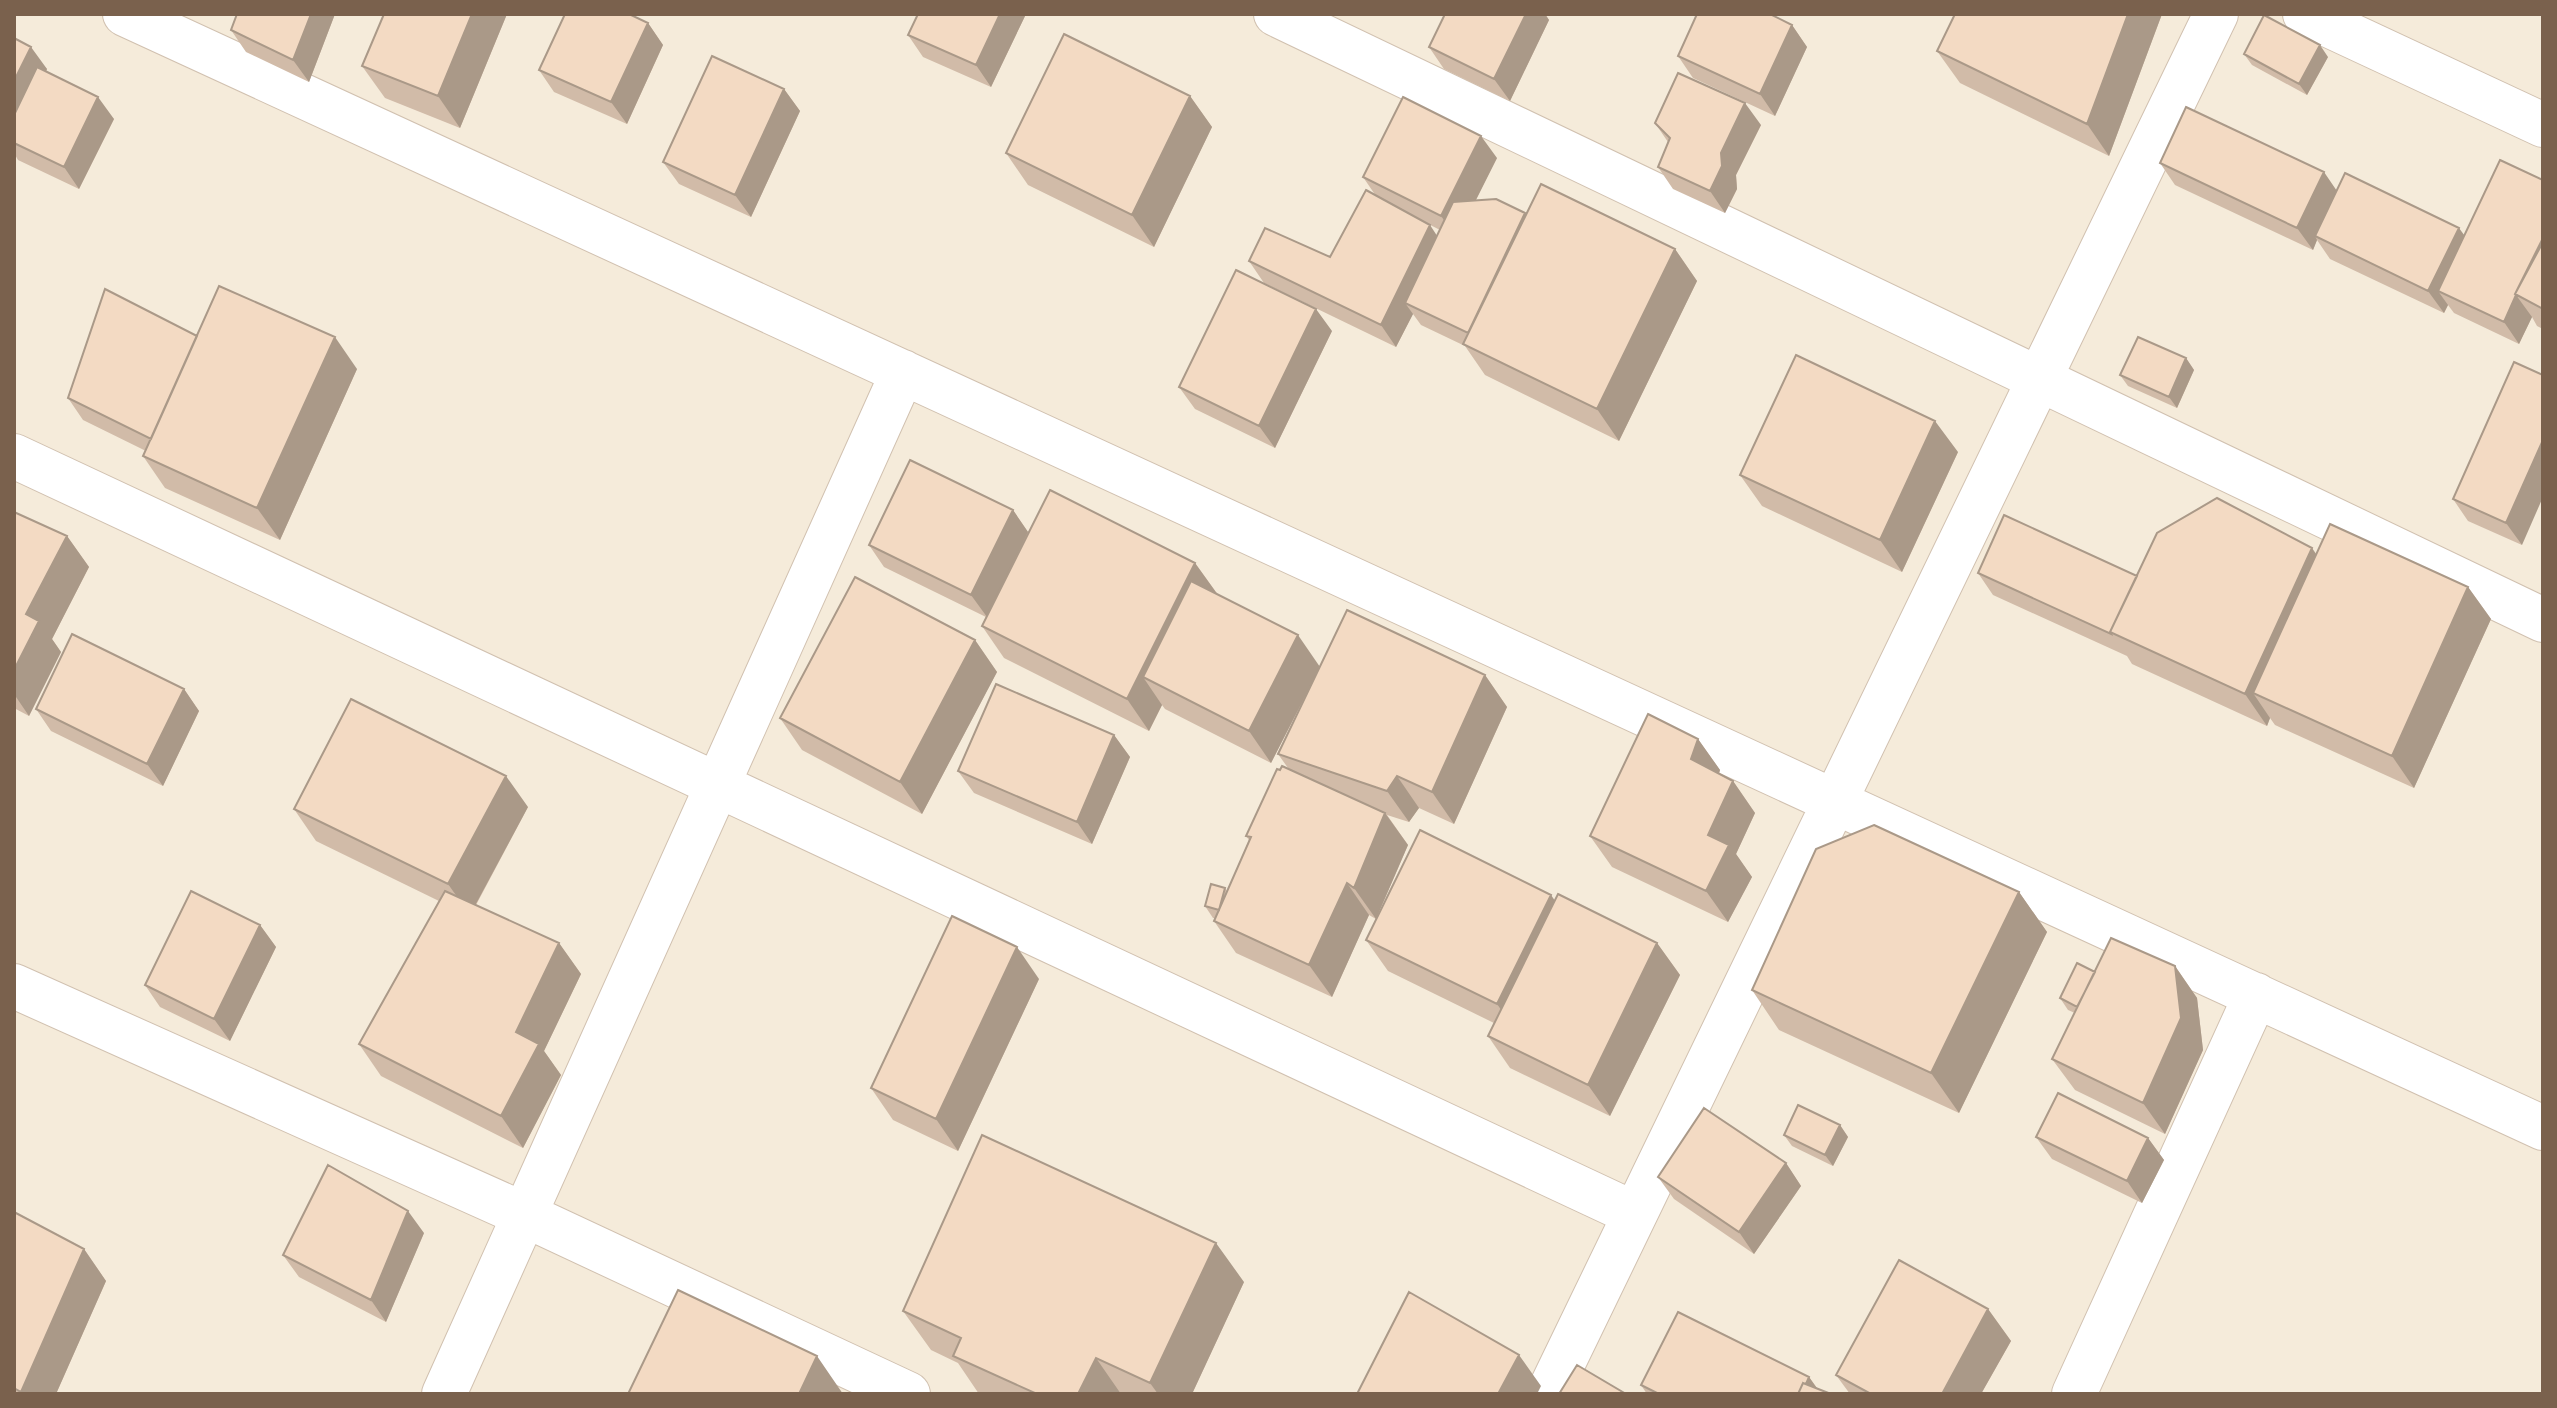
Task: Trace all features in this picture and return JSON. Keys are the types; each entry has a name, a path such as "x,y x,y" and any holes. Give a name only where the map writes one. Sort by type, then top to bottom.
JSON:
{"street":[{"path":"125,14 2543,1128"},
{"path":"1276,14 2543,620"},
{"path":"1548,1394 2216,14"},
{"path":"2305,14 2543,125"},
{"path":"444,1394 903,372"},
{"path":"14,456 1635,1214"},
{"path":"14,986 525,1215 908,1394"},
{"path":"2074,1394 2256,995"}],"shaded area":[{"path":"14,14 2543,14 2543,1394 14,1394"}],"building":[{"path":"237,14 311,14 293,60 231,30"},
{"path":"384,14 472,14 438,96 362,66"},
{"path":"565,14 629,14 648,23 611,102 539,70"},
{"path":"918,14 1000,14 976,65 908,35"},
{"path":"1445,14 1526,14 1494,79 1429,47"},
{"path":"1697,14 1770,14 1792,25 1760,94 1678,56"},
{"path":"1955,14 2128,14 2087,124 1937,51"},
{"path":"2264,15 2320,45 2299,84 2244,54"},
{"path":"1064,34 1190,96 1132,215 1006,153"},
{"path":"14,38 31,47 14,81"},
{"path":"712,56 784,89 735,195 663,162"},
{"path":"37,67 98,97 64,167 14,143 14,115"},
{"path":"1678,73 1745,103 1721,153 1722,166 1710,191 1658,167 1670,138 1655,123"},
{"path":"1403,97 1481,136 1441,216 1363,177"},
{"path":"2186,107 2324,172 2297,228 2160,163"},
{"path":"2500,160 2543,180 2543,238 2504,322 2438,291"},
{"path":"2345,173 2459,228 2428,291 2315,236"},
{"path":"1541,184 1675,249 1597,409 1463,344"},
{"path":"1366,190 1430,225 1381,325 1249,261 1265,228 1330,257"},
{"path":"1496,199 1525,213 1468,333 1405,303 1453,202"},
{"path":"2543,242 2543,309 2515,294"},
{"path":"1236,270 1316,309 1259,426 1179,387"},
{"path":"219,286 335,337 257,508 143,456"},
{"path":"105,289 197,336 151,439 68,398"},
{"path":"2138,337 2186,358 2169,397 2120,375"},
{"path":"1796,355 1935,421 1880,540 1740,475"},
{"path":"2514,362 2543,375 2543,440 2506,523 2453,499"},
{"path":"910,460 1013,510 971,595 869,545"},
{"path":"1050,490 1195,563 1127,699 982,626"},
{"path":"2217,498 2312,548 2245,694 2110,632 2157,533"},
{"path":"14,512 67,536 26,614 39,621 14,670"},
{"path":"2004,515 2137,576 2111,634 1978,573"},
{"path":"2330,524 2468,587 2392,756 2253,693"},
{"path":"855,577 975,640 900,782 780,718"},
{"path":"1191,581 1298,635 1249,731 1143,677"},
{"path":"1347,610 1485,675 1432,792 1397,776 1387,791 1278,754"},
{"path":"72,634 184,689 147,764 36,709"},
{"path":"996,684 1114,735 1077,822 958,771"},
{"path":"351,699 506,776 448,884 294,809"},
{"path":"1648,714 1698,739 1691,759 1733,781 1708,835 1729,845 1706,891 1590,836"},
{"path":"1282,766 1385,813 1354,888 1347,883 1309,965 1214,921 1251,837 1246,836 1277,769 1280,770"},
{"path":"1874,825 2019,892 1931,1073 1752,990 1816,849"},
{"path":"1420,830 1551,895 1497,1004 1366,940"},
{"path":"1211,884 1225,888 1219,910 1205,906"},
{"path":"191,891 260,925 214,1019 145,985"},
{"path":"445,891 559,943 516,1032 539,1044 501,1116 359,1044"},
{"path":"1558,894 1657,943 1588,1085 1488,1036"},
{"path":"952,916 1017,947 936,1119 871,1088"},
{"path":"2111,938 2175,966 2181,1018 2143,1103 2052,1059"},
{"path":"2077,963 2095,972 2077,1007 2060,998"},
{"path":"2058,1093 2148,1138 2127,1181 2036,1137"},
{"path":"1798,1105 1840,1125 1825,1155 1784,1135"},
{"path":"1704,1108 1786,1163 1739,1232 1658,1177"},
{"path":"982,1135 1216,1243 1150,1383 1096,1358 1078,1394 1037,1394 953,1356 961,1338 903,1311"},
{"path":"328,1165 408,1211 371,1300 283,1255"},
{"path":"14,1212 84,1249 21,1392 14,1388"},
{"path":"1899,1260 1988,1309 1942,1394 1871,1394 1836,1375"},
{"path":"678,1290 817,1356 799,1394 628,1394"},
{"path":"1409,1292 1519,1355 1498,1394 1357,1394"},
{"path":"1678,1312 1809,1377 1806,1384 1803,1383 1798,1394 1659,1394 1641,1385"},
{"path":"1577,1365 1626,1394 1559,1394"},
{"path":"1803,1383 1831,1394 1798,1394"}]}
